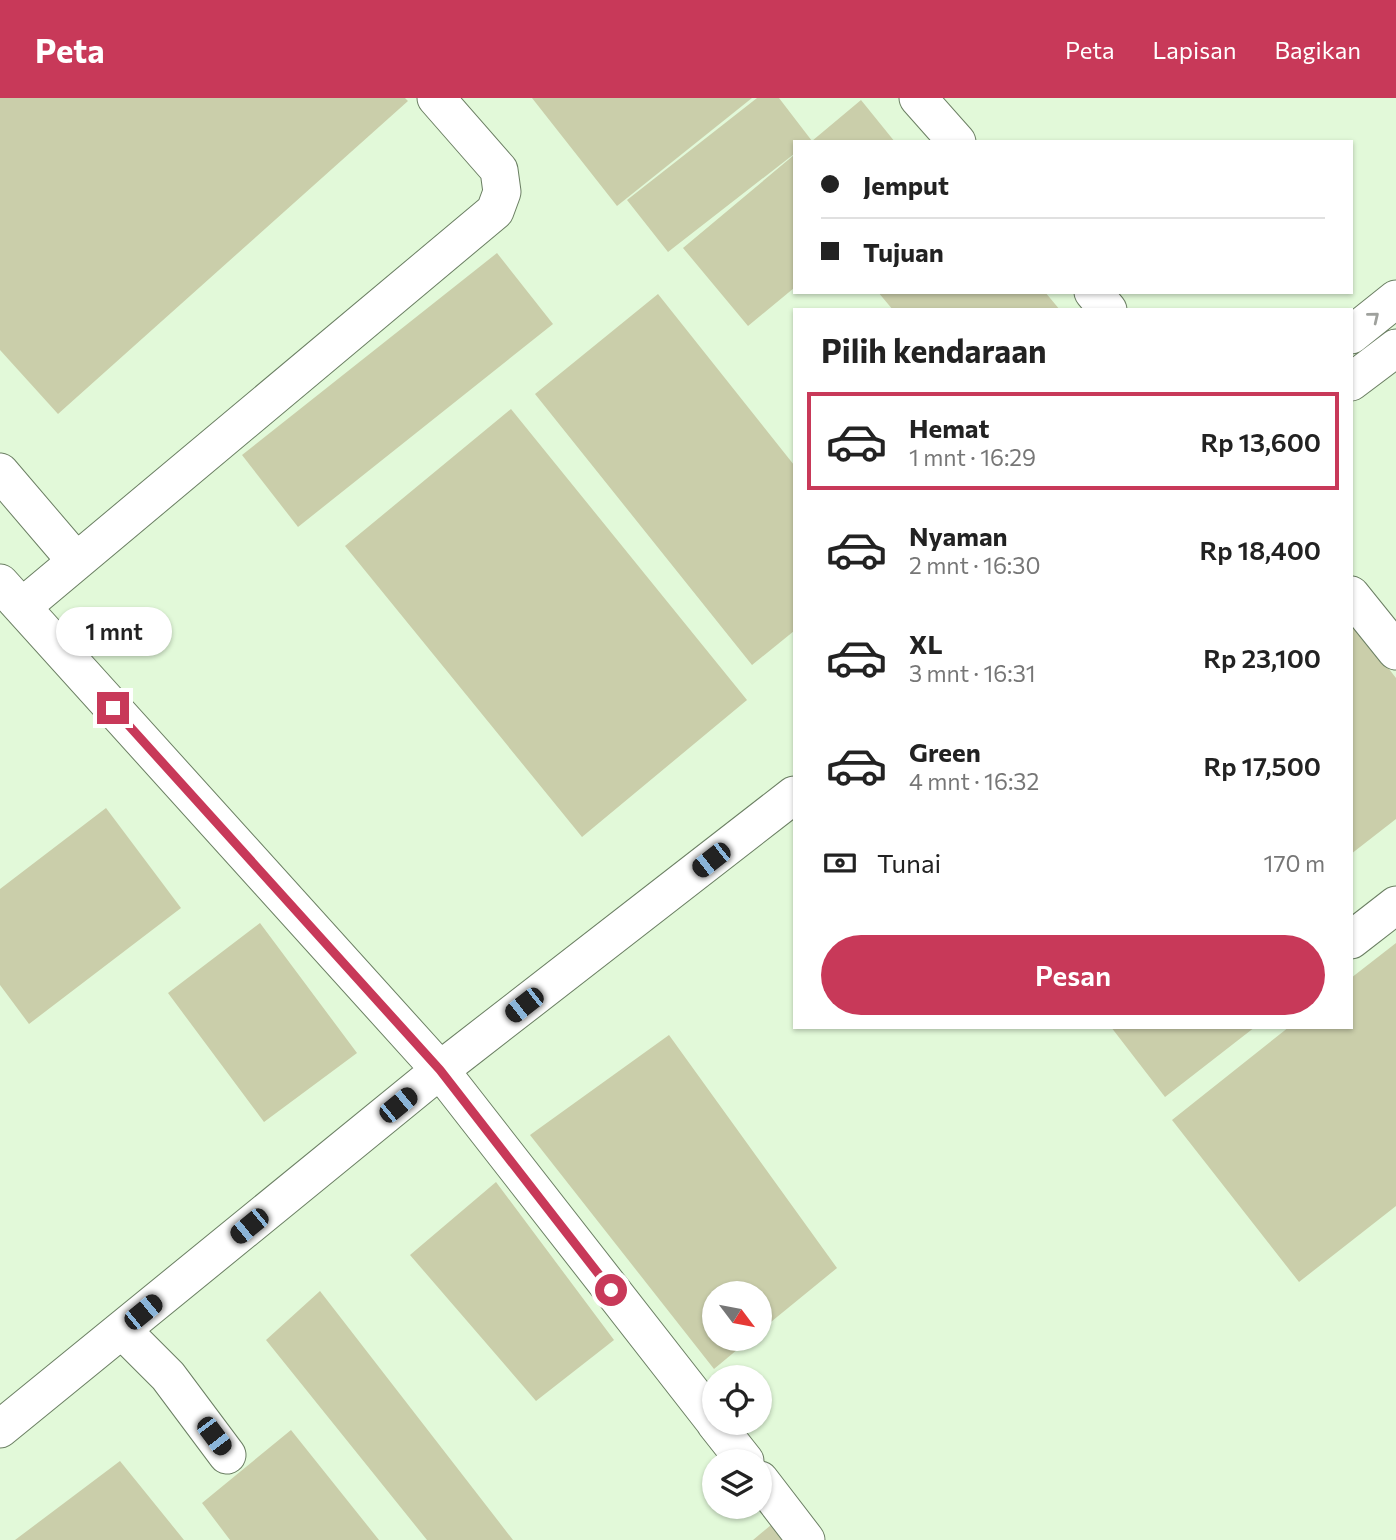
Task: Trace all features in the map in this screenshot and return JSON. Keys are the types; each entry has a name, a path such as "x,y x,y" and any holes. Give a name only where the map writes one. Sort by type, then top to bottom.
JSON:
{"street":[{"path":"436,98 499,170 502,192 495,212 76,561 11,595 440,1070 702,1405"},
{"path":"918,98 955,140"},
{"path":"1095,294 1106,308"},
{"path":"1353,333 1396,299"},
{"path":"1353,380 1396,348"},
{"path":"0,472 76,561"},
{"path":"1353,597 1396,651"},
{"path":"0,1430 440,1070 793,796"},
{"path":"1353,938 1396,905"},
{"path":"122,1330 167,1376 227,1455"},
{"path":"725,1435 736,1449"},
{"path":"772,1496 806,1540"}],"building":[{"path":"0,98 405,98 408,101 58,414 0,350"},
{"path":"532,98 752,98 617,206"},
{"path":"757,98 779,98 811,140 793,140 793,155 668,252 627,200"},
{"path":"861,100 893,140 813,140"},
{"path":"793,156 793,289 748,326 683,248"},
{"path":"497,253 553,324 298,527 242,455"},
{"path":"658,294 793,464 793,632 752,665 535,394"},
{"path":"880,294 1047,294 1058,308 891,308"},
{"path":"511,409 747,700 582,837 345,546"},
{"path":"1353,623 1396,678 1396,819 1353,852"},
{"path":"106,808 181,908 29,1024 0,985 0,889"},
{"path":"260,923 357,1053 264,1122 168,993"},
{"path":"1396,943 1396,1206 1299,1282 1172,1120 1286,1029 1353,1029 1353,976"},
{"path":"1113,1029 1252,1029 1165,1097"},
{"path":"669,1035 837,1268 772,1321 772,1281 702,1281 702,1351 736,1351 719,1365 711,1365 530,1135"},
{"path":"496,1182 614,1340 536,1401 410,1255"},
{"path":"320,1291 513,1540 427,1540 266,1340"},
{"path":"291,1430 379,1540 230,1540 202,1503"},
{"path":"120,1461 184,1540 15,1540"},
{"path":"783,1515 802,1540 753,1540"}],"route":[{"path":"113,708 440,1070 611,1290"}]}
